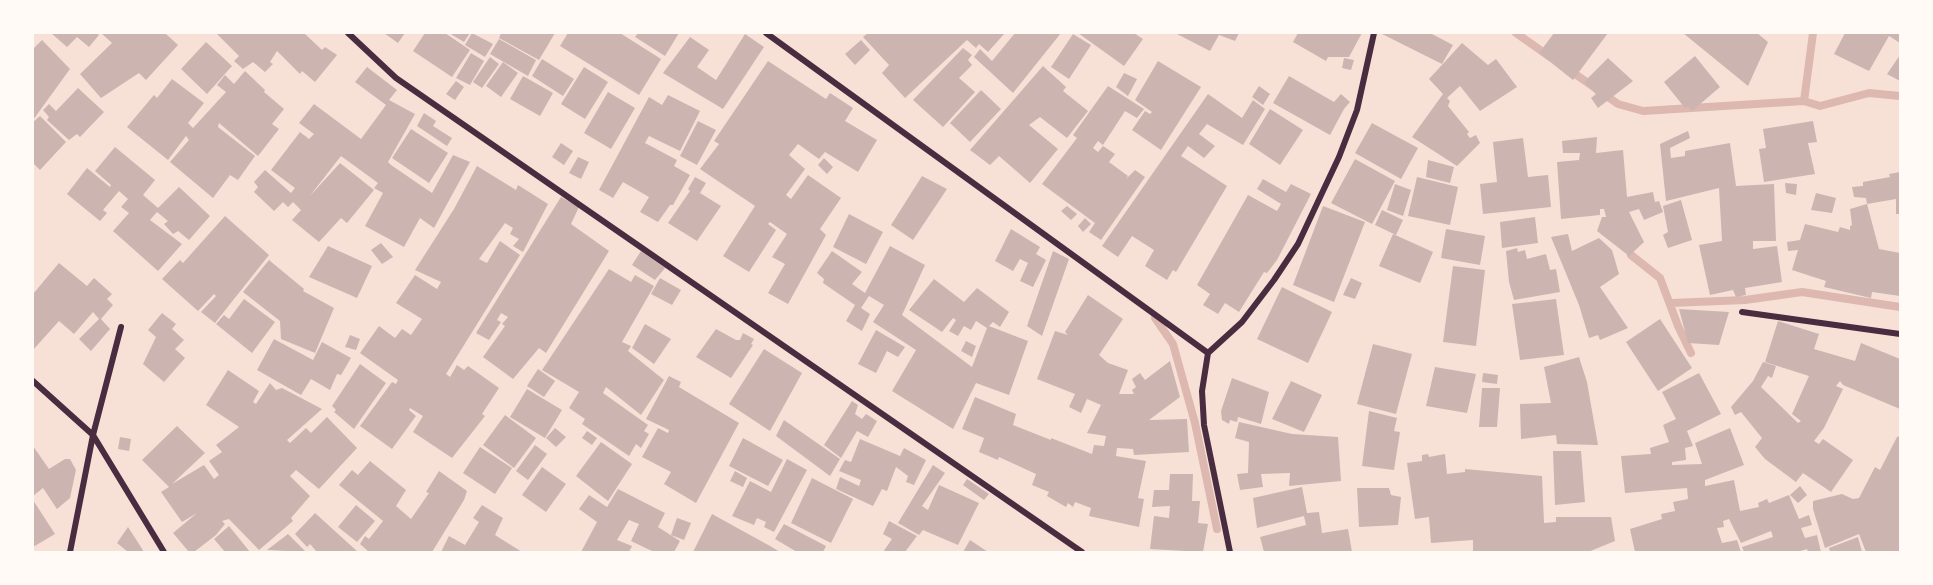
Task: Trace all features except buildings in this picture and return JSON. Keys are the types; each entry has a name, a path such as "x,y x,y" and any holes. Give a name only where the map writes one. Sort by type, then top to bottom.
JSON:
{"street":[{"path":"348,33 396,78 1082,552"},
{"path":"766,33 1208,353"},
{"path":"1230,552 1204,425 1202,391 1208,353 1242,322 1298,244 1339,157 1357,110 1374,33"},
{"path":"1742,312 1900,333"},
{"path":"70,552 93,435 121,327"},
{"path":"33,381 93,435 164,552"}],"waterway":[{"path":"1516,33 1550,57"},
{"path":"1804,101 1813,33"},
{"path":"1568,69 1618,104 1643,111 1804,101 1820,106 1869,93 1900,96"},
{"path":"1631,255 1660,278 1691,353"},
{"path":"1671,303 1745,300 1802,292 1900,307"},
{"path":"1155,318 1173,344 1195,423 1217,529"}]}
